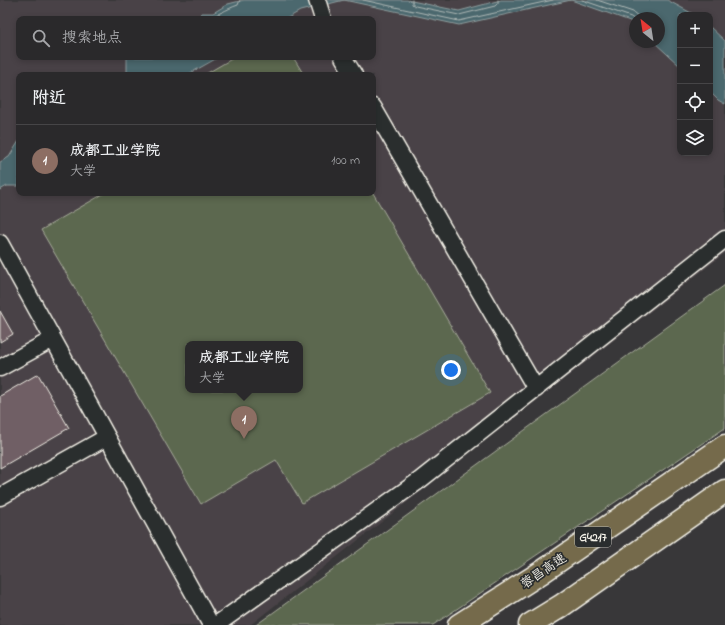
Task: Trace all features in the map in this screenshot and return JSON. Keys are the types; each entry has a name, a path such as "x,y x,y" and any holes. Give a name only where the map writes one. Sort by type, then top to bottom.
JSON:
{"highway":[{"name":"蓉昌高速","path":"459,625 548,567 725,446"},
{"path":"530,625 562,606 725,491"}],"street":[{"path":"318,0 322,16"},
{"path":"345,60 352,72"},
{"path":"376,112 536,389"},
{"path":"216,625 420,480 725,239"},
{"path":"0,244 212,625"},
{"path":"0,368 53,339"},
{"path":"0,496 107,437"}],"shaded area":[{"path":"0,0 725,0 725,253 250,625 0,625"}],"green space":[{"path":"230,60 295,60 302,72 209,72"},
{"path":"100,196 375,196 490,393 302,503 276,460 201,504 41,230"},
{"path":"725,285 725,428 433,625 256,625"}],"water":[{"path":"244,0 344,0 300,11 291,16 200,16 201,13 213,13 228,4"},
{"path":"344,0 407,0 459,11 501,0 571,0 459,25"},
{"path":"571,0 667,0 689,12 677,12 677,63 660,48 665,48 665,12 629,12 629,21"},
{"path":"713,30 725,41 725,104 713,95"},
{"path":"127,60 214,60 192,72 127,72"},
{"path":"16,146 16,186 7,186 0,190 0,162 9,157"}],"building":[{"path":"0,311 13,334 0,342"},
{"path":"38,374 69,428 0,468 0,396"}],"place":[{"name":"成都工业学院","path":"244,439"}]}
